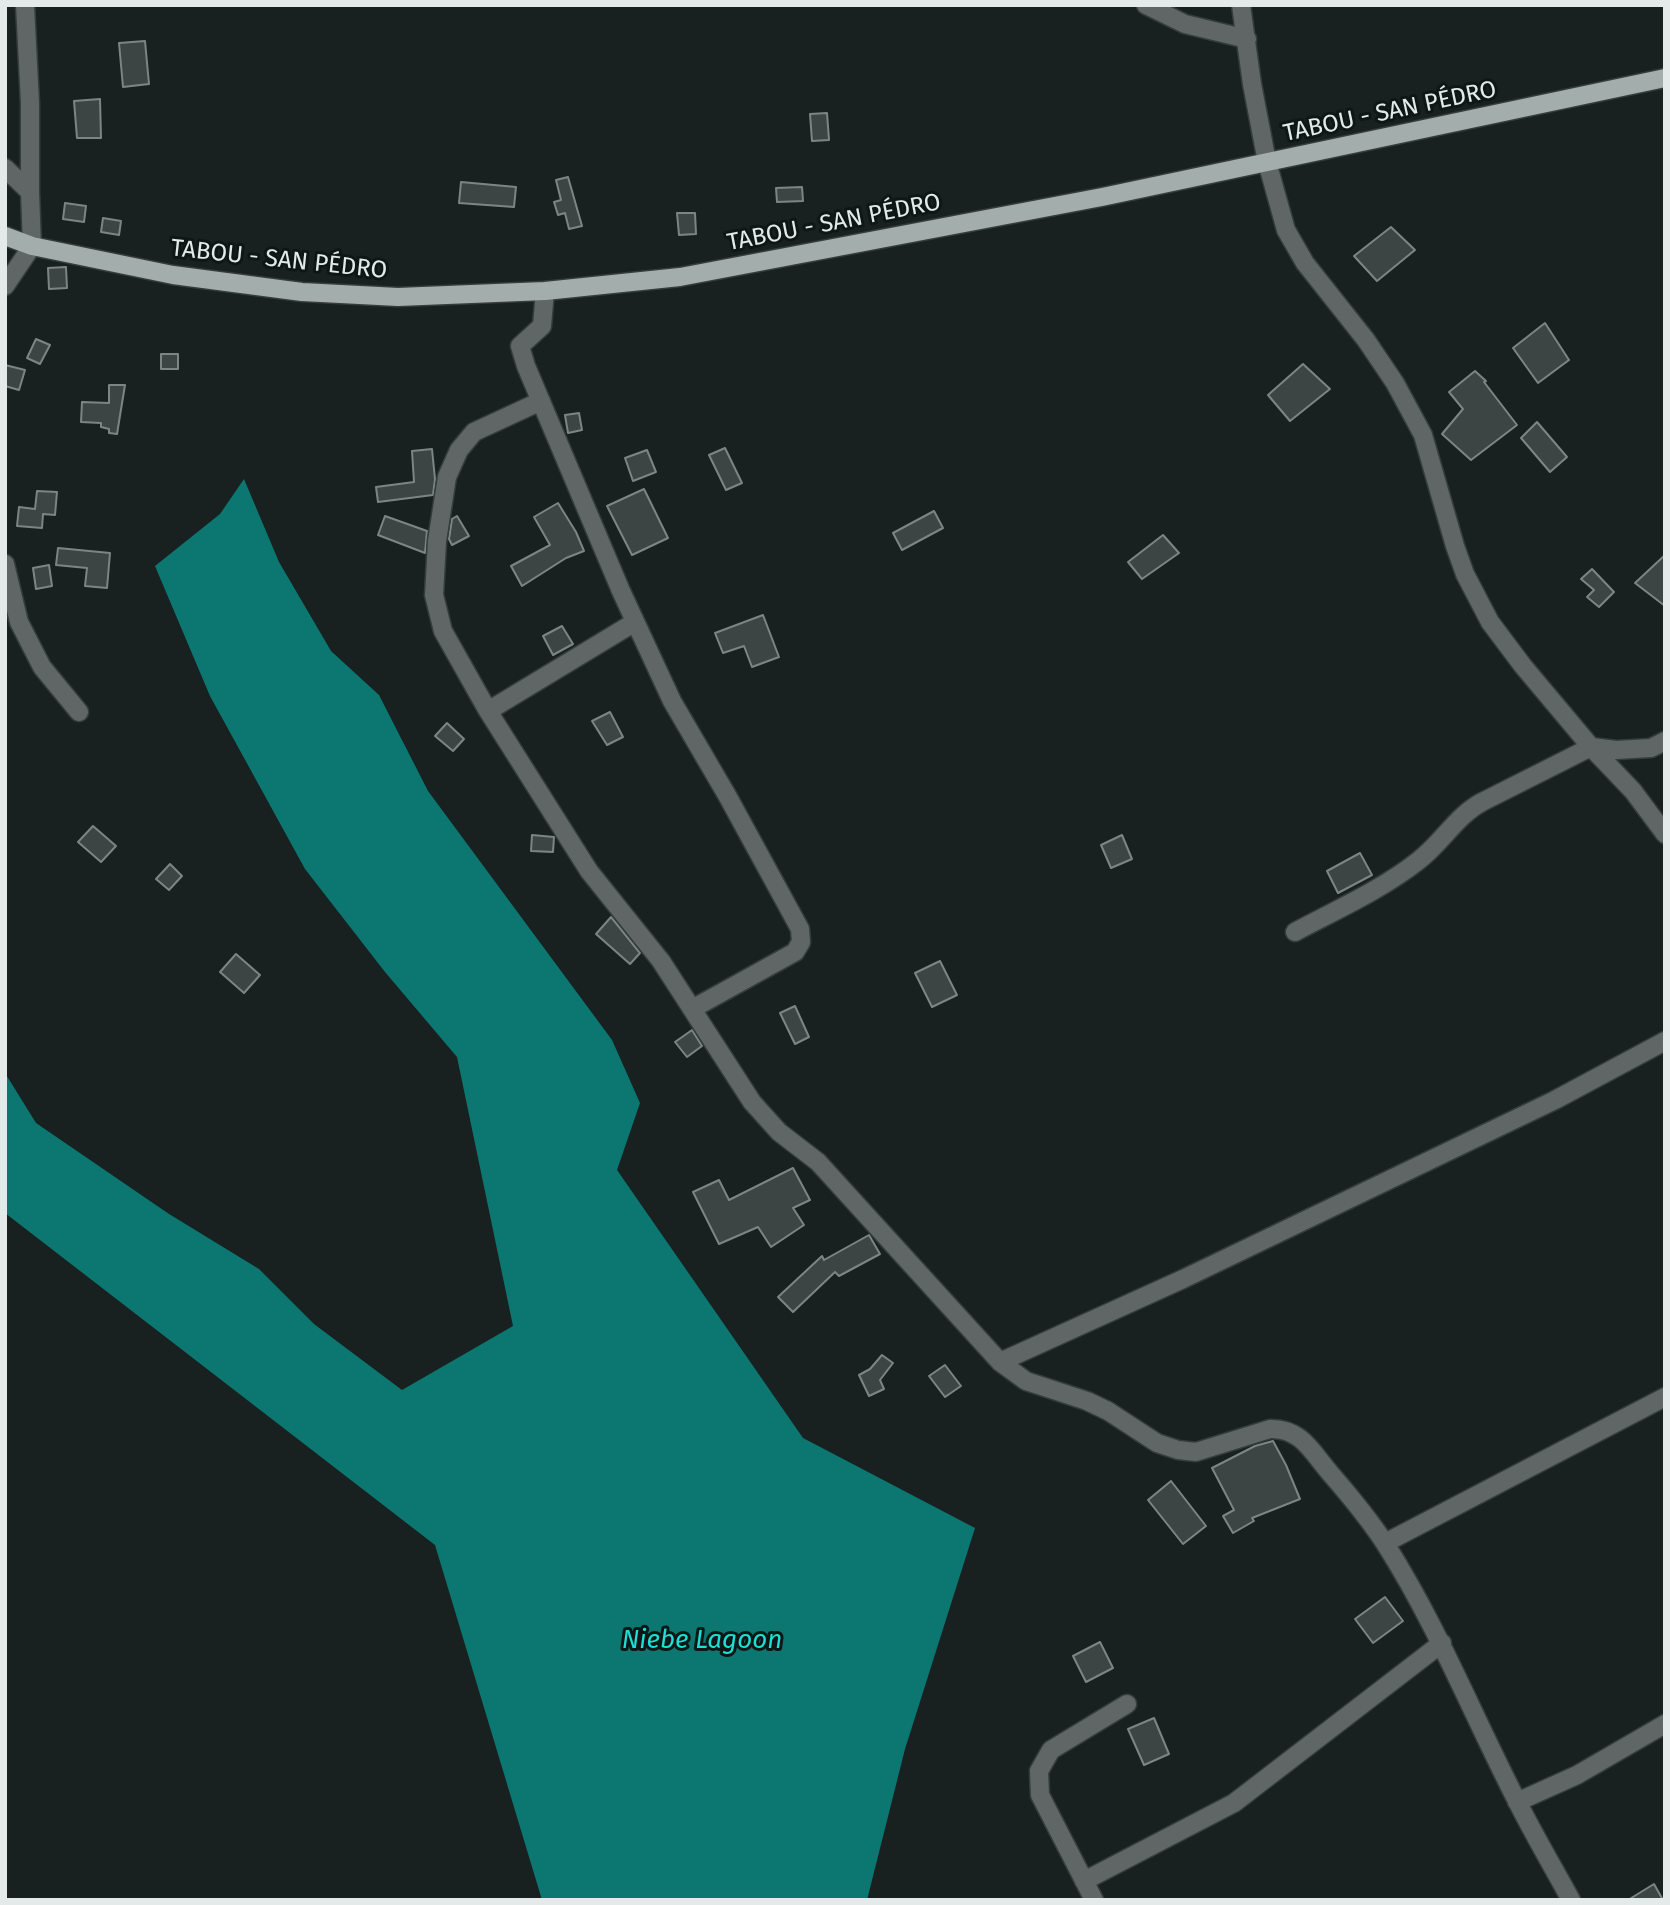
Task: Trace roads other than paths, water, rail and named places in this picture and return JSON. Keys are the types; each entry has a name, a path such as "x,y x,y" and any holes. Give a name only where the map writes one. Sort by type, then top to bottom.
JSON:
{"main road":[{"name":"TABOU - SAN PÉDRO","path":"5,236 32,246 173,275 302,292 398,297 545,291 680,277 1101,197 1665,78"}],"street":[{"path":"5,286 32,246 30,103 25,5"},
{"path":"1146,5 1185,24 1247,39"},
{"path":"1241,5 1267,162 1286,230 1305,263 1366,340 1395,383 1423,435 1465,574 1490,622 1591,747 1633,791 1665,834"},
{"path":"5,168 30,192"},
{"path":"545,291 542,326 520,346 526,366 635,622 672,701 734,807 800,929 801,942 795,952 692,1009"},
{"path":"541,401 474,432 458,450 447,477 437,541 434,594 443,631 488,711 589,871 661,961 752,1102 779,1132 818,1162 1000,1362 1026,1381 1087,1402 1157,1443 1178,1450 1196,1452 1270,1429 1282,1428 1297,1434 1354,1501 1385,1543 1442,1643 1517,1802 1571,1900"},
{"path":"5,564 19,622 42,667 79,712"},
{"path":"488,711 635,622"},
{"path":"1295,932 1377,888 1419,861 1467,810 1591,747 1616,750 1651,748 1665,741"},
{"path":"1000,1362 1183,1279 1556,1100 1665,1041"},
{"path":"1385,1543 1665,1397"},
{"path":"1084,1881 1234,1803 1442,1643"},
{"path":"1094,1900 1040,1795 1039,1771 1051,1750 1127,1704"},
{"path":"1517,1802 1577,1775 1665,1724"}],"water":[{"name":"Niebe Lagoon","path":"244,479 279,562 331,651 379,695 428,791 612,1040 640,1103 617,1170 803,1438 975,1528 905,1749 867,1900 542,1900 435,1545 5,1213 5,1073 36,1123 169,1214 259,1269 314,1324 402,1390 513,1326 457,1057 385,972 305,869 210,696 155,566 220,514"}]}
